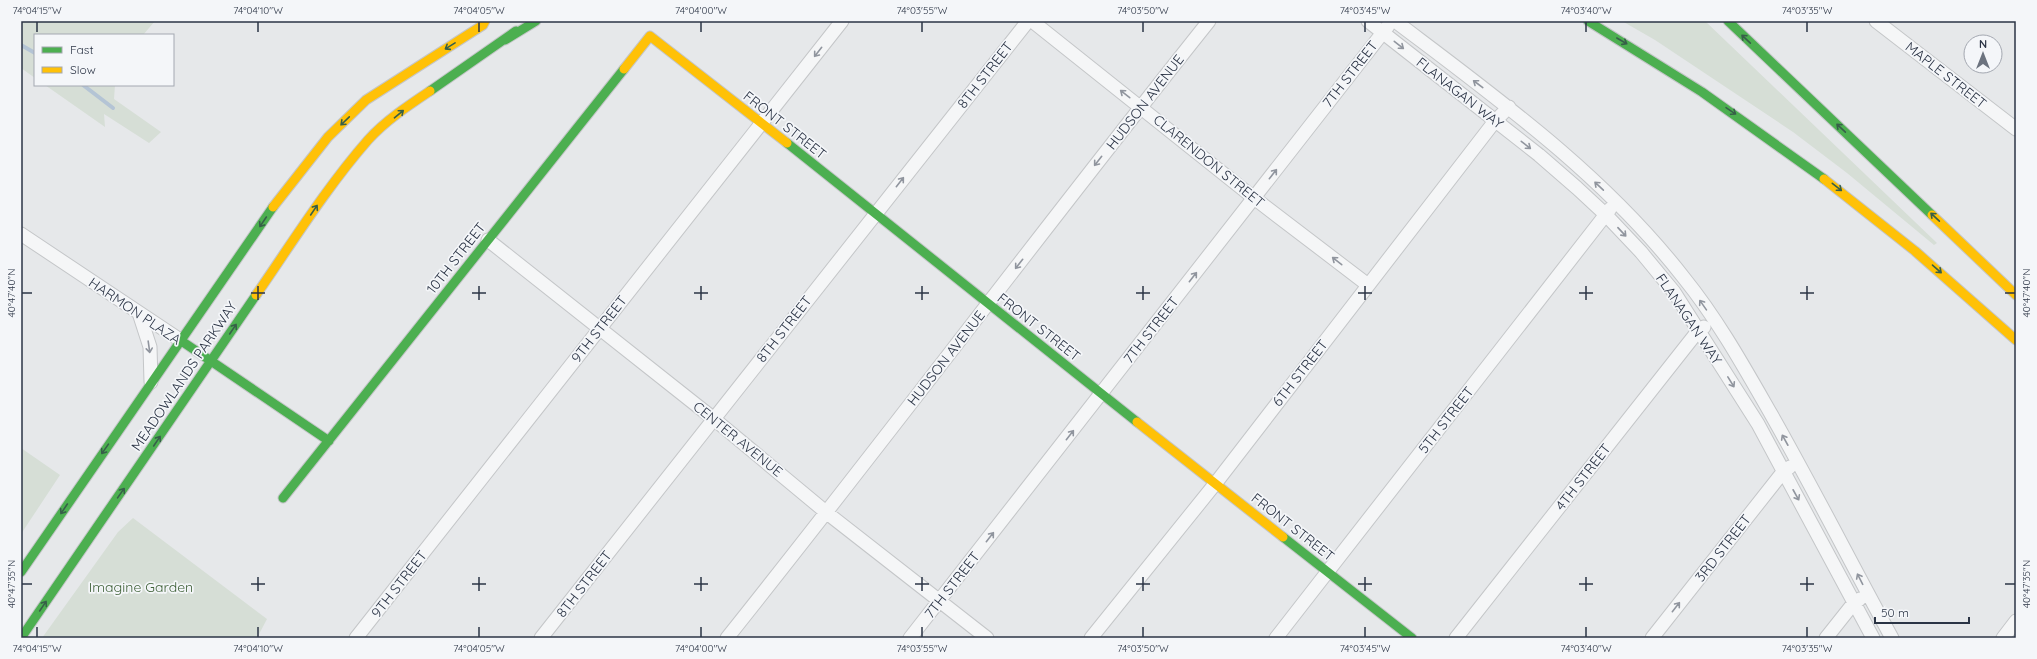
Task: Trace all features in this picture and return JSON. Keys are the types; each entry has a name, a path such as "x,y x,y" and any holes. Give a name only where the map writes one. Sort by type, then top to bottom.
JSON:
{"main road":[{"name":"MEADOWLANDS PARKWAY","path":"21,638 330,187 369,138 408,106 505,40 530,21"},
{"path":"505,40 536,21"},
{"path":"1588,21 1691,84 1820,174 1916,251 2016,340"},
{"path":"1728,21 2016,294"},
{"name":"MEADOWLANDS PARKWAY","path":"21,572 283,192 328,138 366,100 406,73 487,23"},
{"name":"FRONT STREET","path":"650,36 876,213 1101,394 1412,638"},
{"name":"10TH STREET","path":"283,498 650,36"},
{"name":"HARMON PLAZA","path":"180,340 329,441"}],"street":[{"name":"9TH STREET","path":"356,638 842,21"},
{"name":"8TH STREET","path":"541,638 1028,21"},
{"name":"CLARENDON STREET","path":"1032,21 1254,198 1368,285"},
{"name":"HUDSON AVENUE","path":"727,638 827,513 1209,21"},
{"name":"FLANAGAN WAY","path":"1368,21 1556,170 1605,214 1674,292 1758,424 1822,542 1853,604 1873,638"},
{"name":"7TH STREET","path":"910,638 1392,21"},
{"name":"FLANAGAN WAY","path":"1395,21 1509,107 1567,156 1616,202 1685,278 1734,349 1836,533 1892,638"},
{"name":"MAPLE STREET","path":"1876,21 2016,129"},
{"path":"1440,78 1452,64"},
{"name":"6TH STREET","path":"1091,638 1215,484 1495,121 1509,107"},
{"path":"1556,170 1567,156"},
{"name":"5TH STREET","path":"1276,638 1328,573 1605,214 1616,202"},
{"name":"HARMON PLAZA","path":"21,234 180,340"},
{"name":"CENTER AVENUE","path":"488,240 714,419 827,513 987,638"},
{"path":"1654,268 1667,257"},
{"path":"139,313 150,347 151,382"},
{"name":"4TH STREET","path":"1456,638 1698,331 1715,321"},
{"name":"3RD STREET","path":"1652,638 1783,472 1797,462"},
{"path":"1822,542 1836,533"},
{"path":"1826,638 1853,604 1868,594"},
{"path":"2009,634 2016,621"}],"green space":[{"path":"21,21 155,21 144,34 34,34 34,77 21,68"},
{"path":"1622,21 1705,21 1937,243 1934,245 1847,173 1793,132 1655,40"},
{"path":"46,86 115,86 114,99 161,132 149,143 104,114 105,127"},
{"path":"21,448 60,475 21,534"},
{"name":"Imagine Garden","path":"133,518 267,619 257,638 42,638 118,532"}],"waterway":[{"path":"21,45 34,52"},
{"path":"84,86 113,108"}],"traffic: fast":[{"path":"505,40 536,21"},
{"path":"1588,21 1702,92 1824,179"},
{"path":"1728,21 1932,215"},
{"path":"430,91 516,31"},
{"path":"283,498 624,69"},
{"path":"787,143 1137,422"},
{"path":"21,572 273,207"},
{"path":"21,638 256,295"},
{"path":"180,340 329,441"},
{"path":"1283,537 1412,638"}],"traffic: slow":[{"path":"273,207 328,137 366,100 483,25 485,21"},
{"path":"624,69 650,36 787,143"},
{"path":"256,295 324,196 368,140 390,120 430,91"},
{"path":"1824,179 1915,251 2016,340"},
{"path":"1932,215 2016,295"},
{"path":"1137,422 1283,537"}]}
